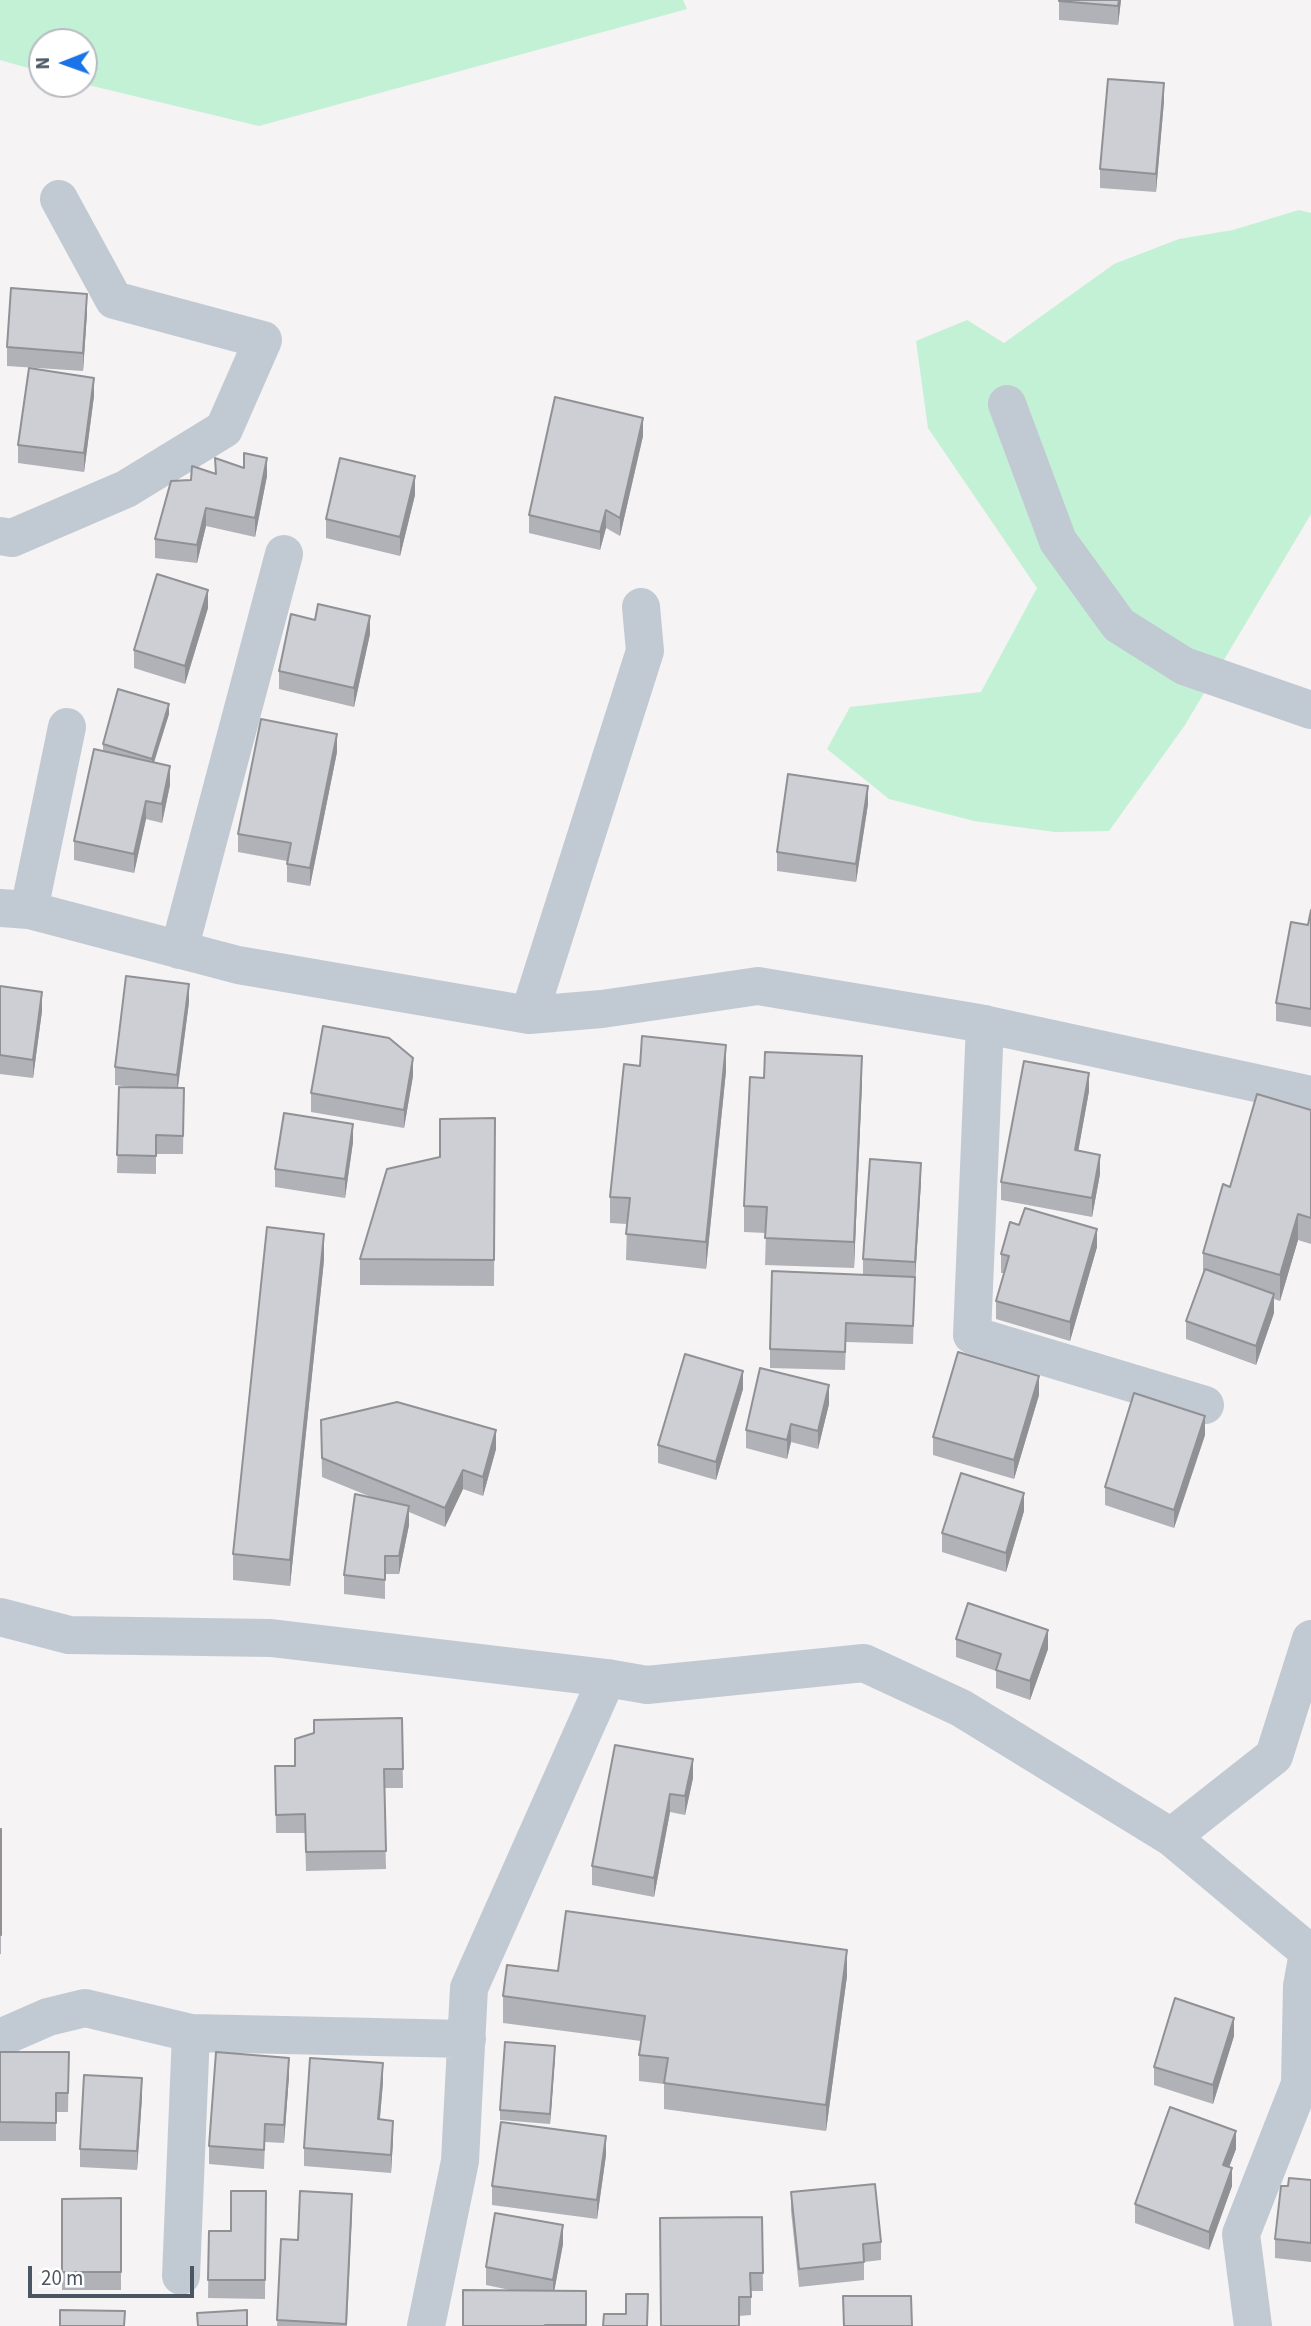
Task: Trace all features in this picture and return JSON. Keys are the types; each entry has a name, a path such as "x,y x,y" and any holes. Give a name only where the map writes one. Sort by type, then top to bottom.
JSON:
{"street":[{"path":"0,536 12,538 126,489 224,429 263,340 114,300 59,199"},
{"path":"1007,404 1058,541 1119,625 1184,666 1311,710"},
{"path":"179,950 284,554"},
{"path":"529,1014 645,651 641,607"},
{"path":"67,727 15,909 237,965 529,1014 602,1009 758,986 985,1024 1311,1096"},
{"path":"985,1024 972,1335 1205,1405"},
{"path":"0,1617 69,1635 271,1638 647,1685 864,1662 961,1708 1171,1837 1310,1953 1301,1986 1300,2084 1241,2234 1253,2326"},
{"path":"1171,1837 1274,1756 1311,1639"},
{"path":"426,2326 460,2161 469,1988 607,1678"},
{"path":"0,2038 48,2017 85,2008 191,2033 467,2039"},
{"path":"181,2276 191,2033"}],"green space":[{"path":"0,0 683,0 687,9 259,126 98,87 98,28 28,28 28,68 0,60"},
{"path":"1299,210 1311,213 1311,514 1185,725 1109,831 1055,832 974,821 889,799 827,749 850,707 981,692 1037,588 928,428 916,341 967,320 1004,343 1114,264 1179,239 1233,230"}],"building":[{"path":"1059,0 1119,0 1118,6"},
{"path":"1108,79 1164,83 1156,174 1100,169"},
{"path":"11,288 87,294 83,353 7,347"},
{"path":"29,368 94,378 84,453 18,445"},
{"path":"555,397 643,418 620,518 606,510 600,532 529,515"},
{"path":"244,453 267,458 255,518 206,508 197,545 155,539 171,481 191,480 192,466 216,474 215,458 244,468"},
{"path":"340,458 415,476 400,537 326,519"},
{"path":"157,574 208,590 185,666 134,650"},
{"path":"318,604 370,616 354,688 279,671 291,614 315,620"},
{"path":"118,689 169,704 152,759 103,744"},
{"path":"261,719 337,734 310,868 287,864 291,843 238,834"},
{"path":"94,749 170,766 162,804 146,801 134,854 74,841"},
{"path":"788,774 868,786 856,864 777,852"},
{"path":"1311,910 1311,1009 1276,1003 1291,922 1308,925"},
{"path":"126,976 189,984 177,1075 115,1067"},
{"path":"0,986 42,992 33,1060 0,1055"},
{"path":"323,1026 389,1038 413,1058 404,1110 311,1093"},
{"path":"642,1036 726,1045 706,1242 626,1234 630,1198 610,1197 624,1064 640,1066"},
{"path":"765,1052 862,1056 854,1242 765,1238 767,1207 744,1206 750,1077 764,1078"},
{"path":"1024,1061 1089,1073 1075,1150 1100,1155 1092,1198 1001,1182"},
{"path":"119,1087 184,1088 183,1136 156,1135 156,1156 117,1155"},
{"path":"1257,1094 1311,1110 1311,1218 1298,1214 1280,1275 1203,1253 1223,1184 1230,1187"},
{"path":"284,1113 353,1124 345,1179 275,1169"},
{"path":"495,1118 494,1260 360,1259 387,1169 440,1157 440,1119"},
{"path":"870,1159 921,1163 915,1262 863,1259"},
{"path":"1025,1208 1097,1229 1070,1322 996,1301 1009,1256 1001,1254 1010,1222 1019,1225"},
{"path":"267,1227 324,1234 290,1560 233,1554"},
{"path":"1205,1269 1274,1294 1256,1346 1186,1321"},
{"path":"772,1271 915,1277 913,1326 846,1323 845,1352 770,1349"},
{"path":"958,1352 1039,1376 1014,1460 933,1437"},
{"path":"685,1354 743,1371 716,1462 658,1445"},
{"path":"760,1368 829,1385 818,1431 791,1424 787,1440 746,1430"},
{"path":"1134,1393 1205,1416 1174,1510 1105,1487"},
{"path":"397,1402 496,1430 483,1477 463,1470 445,1508 322,1458 321,1420"},
{"path":"961,1473 1024,1493 1006,1553 942,1533"},
{"path":"355,1494 409,1506 399,1556 385,1556 385,1580 344,1575"},
{"path":"968,1603 1048,1630 1030,1681 996,1670 1001,1654 956,1639"},
{"path":"402,1718 403,1769 384,1769 386,1851 306,1852 305,1814 276,1815 275,1766 295,1766 295,1739 314,1733 314,1720"},
{"path":"615,1745 693,1759 685,1796 670,1794 654,1878 592,1866"},
{"path":"1,1829 1,1935 0,1935"},
{"path":"566,1911 847,1950 826,2105 664,2083 668,2058 639,2055 645,2016 503,1996 507,1965 558,1971"},
{"path":"1175,1998 1234,2018 1213,2085 1154,2067"},
{"path":"505,2042 555,2046 550,2114 500,2110"},
{"path":"0,2052 69,2052 68,2093 56,2093 56,2123 0,2122"},
{"path":"216,2052 289,2058 284,2125 265,2124 264,2150 209,2146"},
{"path":"310,2058 383,2063 378,2119 393,2121 391,2155 304,2148"},
{"path":"84,2075 142,2078 137,2151 80,2149"},
{"path":"1170,2107 1236,2131 1223,2165 1232,2168 1209,2232 1135,2204"},
{"path":"501,2122 606,2136 597,2200 492,2186"},
{"path":"1289,2178 1311,2180 1311,2243 1275,2239 1281,2186 1288,2186"},
{"path":"875,2184 881,2242 863,2244 864,2262 799,2269 791,2192"},
{"path":"231,2191 266,2191 265,2280 208,2280 209,2231 231,2231"},
{"path":"300,2191 352,2194 346,2324 277,2320 281,2239 298,2240"},
{"path":"121,2198 121,2272 62,2272 62,2199"},
{"path":"495,2213 563,2225 553,2280 486,2267"},
{"path":"762,2217 763,2273 750,2273 751,2297 739,2297 739,2326 661,2326 660,2218"},
{"path":"463,2290 586,2291 586,2325 463,2326"},
{"path":"626,2294 648,2294 647,2326 603,2326 604,2314 626,2314"},
{"path":"843,2296 911,2296 912,2326 844,2326"},
{"path":"60,2310 125,2311 124,2326 60,2326"},
{"path":"247,2310 247,2326 198,2326 197,2313"}]}
